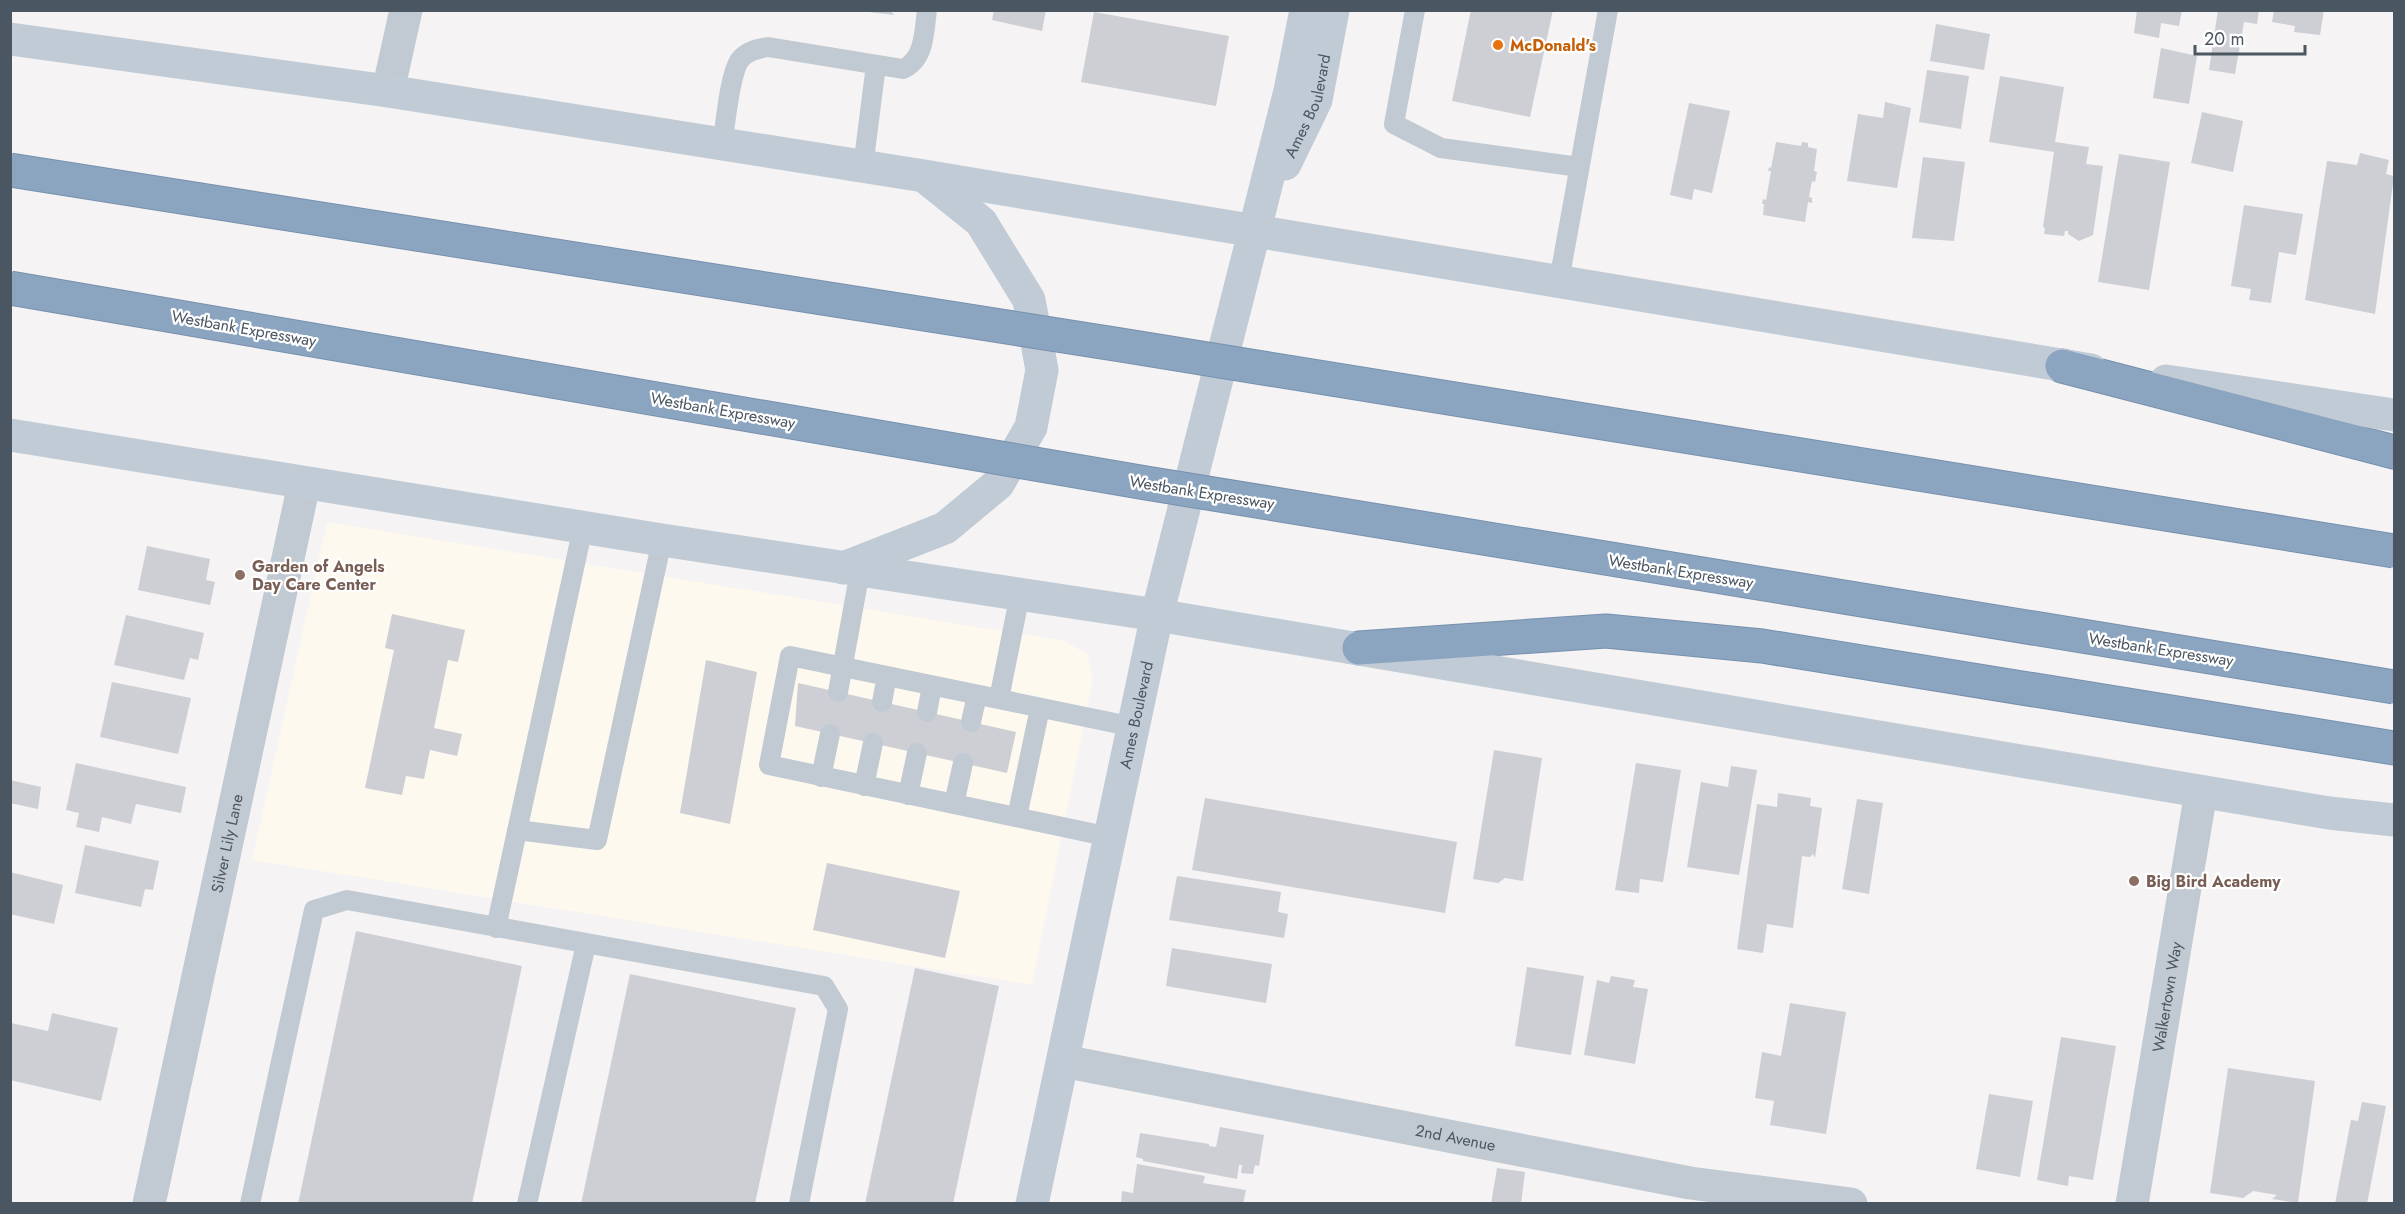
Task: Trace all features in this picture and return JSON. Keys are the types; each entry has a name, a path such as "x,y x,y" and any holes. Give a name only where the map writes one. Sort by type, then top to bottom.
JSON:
{"highway":[{"path":"10,170 1121,345 2394,551"},
{"name":"Westbank Expressway","path":"10,288 1146,483 2394,687"},
{"path":"2062,366 2394,452"},
{"path":"1359,648 1606,631 1761,646 2394,748"}],"main road":[{"name":"Ames Boulevard","path":"1032,1203 1157,615 1290,91 1305,10"},
{"name":"Ames Boulevard","path":"1253,230 1316,100 1333,10"},
{"path":"10,39 388,91 1253,230 2062,366 2394,415"},
{"path":"851,570 945,528 998,484 1031,427 1042,370 1029,300 981,222 924,176"},
{"path":"10,435 851,570 1157,615 2201,792 2330,813 2394,820"}],"street":[{"path":"388,91 406,10"},
{"name":"Silver Lily Lane","path":"148,1203 304,484"},
{"name":"Walkertown Way","path":"2132,1203 2201,792"},
{"name":"2nd Avenue","path":"1063,1061 1690,1183 1851,1203"}],"lane":[{"path":"722,144 734,75 740,60 752,50 768,47 903,69 912,65 919,57 927,10"},
{"path":"1415,10 1395,124 1441,148 1579,167"},
{"path":"1559,281 1608,10"},
{"path":"863,167 876,65"},
{"path":"496,928 583,527"},
{"path":"517,830 597,840 662,540"},
{"path":"838,692 843,667 851,570"},
{"path":"999,699 1020,594"},
{"path":"1110,837 769,765 790,656 1134,727"},
{"path":"882,702 887,676"},
{"path":"927,712 932,686"},
{"path":"971,722 977,695"},
{"path":"1017,817 1040,708"},
{"path":"821,777 830,734"},
{"path":"864,786 873,743"},
{"path":"908,795 917,753"},
{"path":"954,804 963,763"},
{"path":"250,1203 314,910 346,900 824,987 838,1009 798,1203"},
{"path":"527,1203 586,944"}],"shaded area":[{"path":"327,522 1065,641 1088,655 1093,679 1032,985 252,860"}],"building":[{"path":"869,10 890,10 894,15 869,12"},
{"path":"994,10 1046,10 1042,31 992,20"},
{"path":"1471,10 1553,10 1530,117 1452,101"},
{"path":"2137,10 2182,10 2179,26 2161,23 2159,38 2134,33"},
{"path":"2218,10 2259,10 2257,24 2244,22 2235,74 2209,70"},
{"path":"2274,10 2324,10 2320,35 2294,32 2295,26 2272,22"},
{"path":"1094,12 1229,36 1216,106 1081,82"},
{"path":"1936,24 1990,34 1984,70 1930,61"},
{"path":"2161,48 2197,56 2189,104 2153,98"},
{"path":"1927,70 1969,76 1961,129 1919,122"},
{"path":"2000,76 2064,87 2055,142 2089,147 2086,164 2103,166 2093,235 2079,241 2068,234 2068,231 2065,231 2064,236 2044,234 2045,228 2043,227 2054,152 1989,142"},
{"path":"1885,102 1911,108 1897,188 1847,181 1858,114 1883,118"},
{"path":"1689,103 1730,111 1712,193 1694,189 1692,200 1670,195"},
{"path":"2202,112 2243,121 2233,172 2191,163"},
{"path":"1776,142 1801,146 1802,142 1808,143 1808,147 1817,149 1814,171 1817,172 1815,182 1812,181 1809,197 1812,198 1812,203 1808,202 1805,222 1763,215 1764,204 1762,204 1763,199 1766,200 1771,171 1768,171 1769,167 1771,168"},
{"path":"2360,153 2389,160 2386,174 2394,176 2375,314 2305,300 2327,161 2357,165"},
{"path":"2119,154 2170,162 2149,290 2098,282"},
{"path":"1923,157 1965,162 1954,241 1912,238"},
{"path":"2244,205 2303,214 2296,255 2279,252 2271,303 2249,300 2251,289 2231,286"},
{"path":"147,546 210,559 206,580 215,582 210,605 138,590"},
{"path":"392,614 465,630 458,662 448,660 434,728 462,734 457,756 430,750 424,779 406,776 402,795 365,788 394,650 385,648"},
{"path":"126,615 204,633 198,660 190,658 184,680 114,665"},
{"path":"706,660 757,672 730,824 680,813"},
{"path":"112,682 191,698 178,754 100,737"},
{"path":"798,683 1016,732 1007,773 795,726"},
{"path":"1494,750 1542,758 1523,881 1505,878 1498,883 1473,879"},
{"path":"76,763 186,787 181,813 136,804 131,824 102,817 99,832 76,827 79,813 66,810"},
{"path":"1636,763 1681,770 1663,882 1640,879 1639,893 1615,890"},
{"path":"1731,766 1757,770 1739,875 1687,867 1701,782 1728,787"},
{"path":"10,780 41,787 38,809 10,803"},
{"path":"1778,793 1811,798 1810,806 1822,808 1815,858 1813,854 1810,857 1802,856 1793,928 1767,924 1763,953 1737,949 1757,804 1777,807"},
{"path":"1205,798 1457,842 1445,913 1192,870"},
{"path":"1857,799 1883,803 1869,894 1842,889"},
{"path":"85,845 159,861 153,890 145,889 141,907 75,893"},
{"path":"827,863 960,891 945,958 813,930"},
{"path":"10,872 63,885 54,924 10,914"},
{"path":"1177,876 1281,892 1278,912 1288,914 1284,938 1169,920"},
{"path":"356,931 522,966 472,1204 298,1204"},
{"path":"1172,948 1272,964 1266,1003 1166,986"},
{"path":"1527,967 1584,976 1571,1055 1515,1046"},
{"path":"915,968 999,986 953,1204 865,1204"},
{"path":"630,974 796,1008 755,1204 581,1204"},
{"path":"1611,976 1635,980 1633,987 1648,989 1635,1064 1584,1055 1597,980 1609,983"},
{"path":"1790,1003 1846,1012 1826,1134 1770,1125 1774,1101 1755,1098 1762,1052 1781,1056"},
{"path":"52,1013 118,1028 101,1101 10,1080 11,1023 48,1031"},
{"path":"2061,1037 2116,1046 2093,1180 2069,1176 2068,1186 2037,1180"},
{"path":"2228,1068 2315,1081 2298,1203 2272,1199 2277,1195 2253,1191 2243,1198 2210,1193"},
{"path":"1989,1094 2033,1101 2020,1177 1976,1169"},
{"path":"2362,1102 2386,1106 2367,1204 2335,1204 2351,1120 2358,1121"},
{"path":"1220,1127 1264,1135 1259,1166 1255,1165 1253,1174 1241,1173 1242,1165 1239,1165 1237,1179 1143,1161 1136,1157 1140,1133 1216,1147"},
{"path":"1137,1164 1205,1176 1203,1183 1246,1190 1243,1204 1121,1204 1122,1191 1133,1193"},
{"path":"1497,1168 1525,1172 1521,1204 1491,1204"}],"place":[{"name":"McDonald's","path":"1498,45"},
{"name":"Garden of Angels Day Care Center","path":"240,575"},
{"name":"Big Bird Academy","path":"2134,881"}]}
